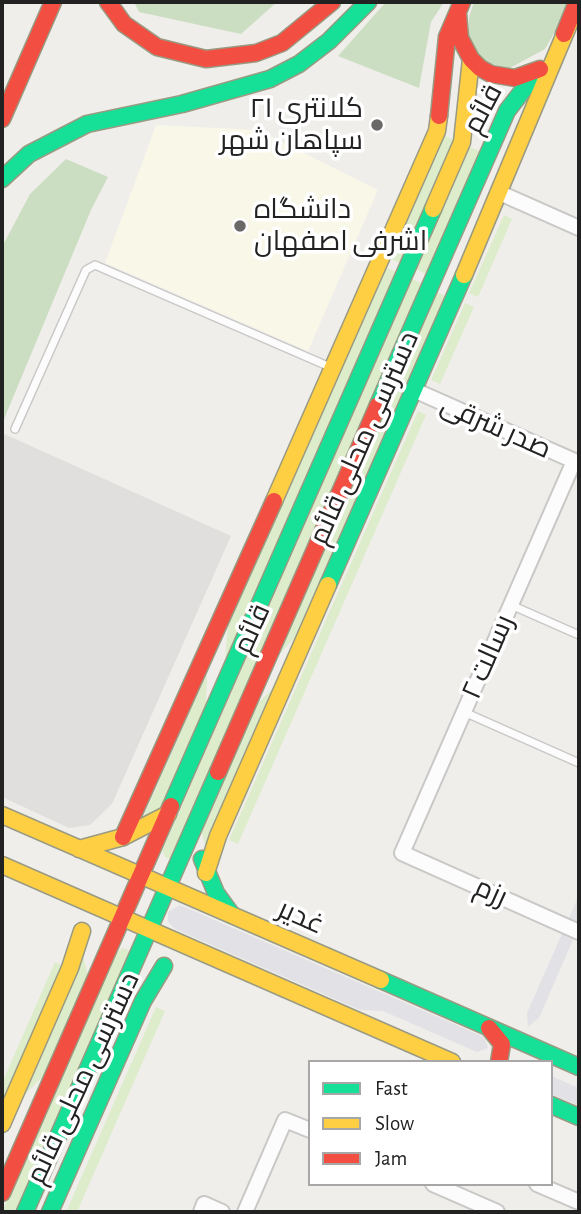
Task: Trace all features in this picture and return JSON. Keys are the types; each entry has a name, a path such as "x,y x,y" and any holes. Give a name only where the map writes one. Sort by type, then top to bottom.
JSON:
{"main road":[{"path":"2,120 53,2"},
{"path":"108,2 124,24 157,47 206,59 256,53 282,43 309,24 332,2"},
{"path":"2,179 29,154 86,124 202,99 270,79 299,64 329,41 368,2"},
{"path":"462,2 458,26 460,38 471,59 480,68 502,77 515,78 537,72"},
{"name":"دسترسی محلی قائم","path":"124,837 223,620 437,131 447,37 462,2"},
{"path":"569,24 577,2"},
{"name":"قائم","path":"25,1212 507,111 554,54 569,24"},
{"name":"دسترسی محلی قائم","path":"206,873 218,836 466,272 569,24"},
{"name":"قائم","path":"2,1193 462,142 471,59"},
{"path":"466,272 478,178"},
{"path":"211,716 223,620"},
{"path":"246,708 308,632"},
{"path":"79,849 124,837 168,814"},
{"name":"غدیر","path":"2,815 579,1067"},
{"path":"194,827 206,873 232,915"},
{"path":"156,841 158,857 167,863 176,863 182,854"},
{"path":"2,865 447,1060"},
{"path":"61,891 77,921 96,979"},
{"name":"دسترسی محلی قائم","path":"2,1124 70,968 77,921"},
{"path":"107,952 115,944 131,945 136,952 134,965"},
{"path":"122,991 164,966 186,960 214,958"},
{"name":"دسترسی محلی قائم","path":"50,1212 143,1001 164,966"},
{"path":"489,1028 502,1044 499,1060"},
{"path":"532,1060 540,1055 555,1056"},
{"path":"2,1136 54,1074"},
{"path":"63,1184 80,1086"},
{"path":"553,1106 579,1118"}],"street":[{"path":"500,193 579,228"},
{"name":"صدر شرقی","path":"414,390 577,462"},
{"name":"رسالت ۲","path":"402,853 577,462"},
{"name":"رزم","path":"402,853 579,932"},
{"path":"245,1212 285,1120 308,1129"},
{"path":"438,1186 497,1212"},
{"path":"542,1186 579,1202"},
{"path":"201,1212 204,1204 222,1212"}],"lane":[{"path":"15,429 86,270 95,265 334,369"},
{"path":"511,605 579,635"},
{"path":"464,712 579,763"}],"shaded area":[{"name":"دانشگاه اشرفی اصفهان","path":"156,125 258,130 378,190 308,351 105,263"},
{"path":"2,433 231,536 112,804 90,825 69,828 2,797"},
{"path":"579,895 579,926 539,1018 528,1027 527,1013"},
{"path":"180,905 484,1037 488,1048 477,1052 383,1011 360,1010 175,929 168,922 168,912"},
{"path":"553,1077 579,1088 579,1106 553,1095"}],"green space":[{"path":"134,2 277,2 241,34 139,12"},
{"path":"386,2 444,2 431,22 419,88 338,56"},
{"path":"474,2 566,2 567,11 545,49 510,68 482,62 468,43 469,17"},
{"path":"443,135 454,140 400,263 389,258"},
{"path":"470,147 484,153 430,276 416,269"},
{"path":"66,159 108,177 91,210 2,424 2,247 30,194"},
{"path":"504,215 512,219 478,297 469,293"},
{"path":"385,267 396,272 225,662 228,623"},
{"path":"412,279 426,285 170,858 166,858 162,851"},
{"path":"436,292 448,297 300,632 274,660"},
{"path":"465,303 474,307 440,384 431,380"},
{"path":"418,411 426,415 238,844 229,840"},
{"path":"207,673 206,707 160,811 142,820"},
{"path":"280,681 206,849 201,830 256,705"},
{"path":"123,948 130,951 20,1212 2,1212 116,953"},
{"path":"83,956 88,975 44,1076 20,1099"},
{"path":"55,962 64,966 2,1107 2,1083"},
{"path":"156,1007 165,1011 77,1212 66,1212"}],"traffic: fast":[{"path":"2,179 29,154 87,124 182,104 270,79 299,64 329,41 368,2"},
{"path":"378,405 507,111 537,72"},
{"path":"171,806 433,209"},
{"path":"328,585 464,275"},
{"path":"25,1212 218,772"},
{"path":"202,859 216,893 232,915"},
{"path":"50,1212 143,1001 164,966"},
{"path":"381,980 579,1067"},
{"path":"553,1106 579,1117"}],"traffic: slow":[{"path":"464,275 569,24"},
{"path":"433,209 462,142 471,59"},
{"path":"274,501 437,131 439,116"},
{"path":"206,873 218,836 328,585"},
{"path":"79,849 123,837 168,814"},
{"path":"2,815 381,980"},
{"path":"2,865 447,1060"},
{"path":"2,1124 70,968 82,931"}],"traffic: jam":[{"path":"2,119 53,2"},
{"path":"108,2 124,24 157,47 206,59 256,53 282,43 332,2"},
{"path":"439,116 447,37 462,2"},
{"path":"564,34 577,2"},
{"path":"458,14 460,38 471,59 480,68 491,74 515,78 540,69"},
{"path":"218,772 378,405"},
{"path":"123,837 274,501"},
{"path":"2,1193 171,806"},
{"path":"489,1028 502,1044 499,1060"}],"place":[{"name":"کلانتری ۲۱ سپاهان شهر","path":"377,125"},
{"name":"دانشگاه اشرفی اصفهان","path":"240,226"}]}
